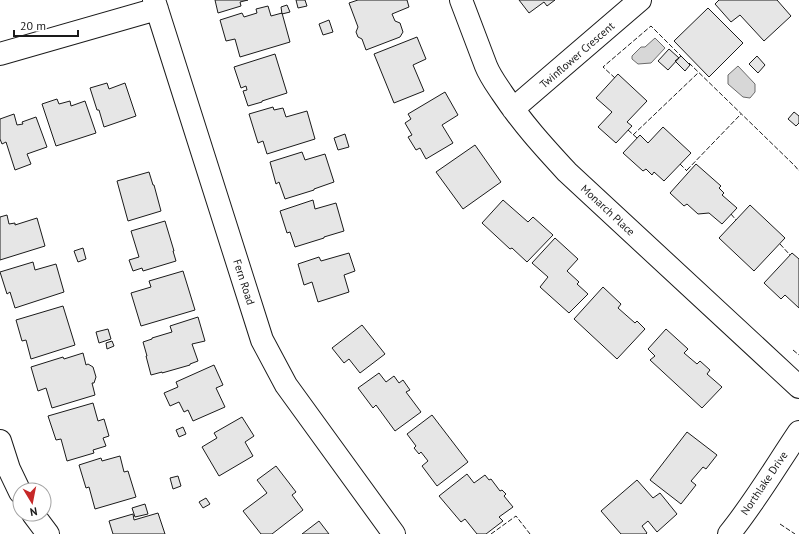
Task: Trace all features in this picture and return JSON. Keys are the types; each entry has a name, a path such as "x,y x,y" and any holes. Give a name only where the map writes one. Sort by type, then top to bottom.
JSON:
{"street":[{"name":"Monarch Place","path":"461,0 491,76 513,109 540,143 567,172 799,387"},
{"name":"Twinflower Crescent","path":"513,109 640,0"},
{"path":"0,54 155,5"},
{"name":"Fern Road","path":"155,5 262,340 286,385 394,534"},
{"name":"Northlake Drive","path":"729,534 758,494 799,432"},
{"path":"0,441 9,469 15,482"},
{"path":"39,522 48,534"}],"shaded area":[{"path":"655,38 665,48 651,63 638,64 632,59 632,56 641,47 645,47"},
{"path":"738,66 755,84 755,92 750,98 743,97 728,84 728,75"}],"building":[{"path":"215,0 248,0 240,2 241,6 218,13"},
{"path":"296,0 305,0 307,6 298,8"},
{"path":"358,0 407,0 409,7 392,14 395,21 400,23 403,32 400,37 366,50 362,39 358,37 356,32 358,27 349,3"},
{"path":"519,0 555,0 547,6 544,2 529,13"},
{"path":"719,0 777,0 791,16 764,41 740,15 731,22 715,4"},
{"path":"287,5 290,12 282,14 281,7"},
{"path":"268,6 271,16 282,13 290,42 240,57 235,39 226,41 220,20 242,13 244,17 257,13 256,9"},
{"path":"708,8 743,43 709,77 674,41"},
{"path":"329,20 333,32 323,35 319,24"},
{"path":"417,37 426,59 413,65 424,91 394,103 374,54"},
{"path":"669,49 679,58 668,70 658,61"},
{"path":"275,54 287,93 248,106 243,91 247,90 246,86 241,88 234,67"},
{"path":"681,56 690,65 685,71 675,61"},
{"path":"757,56 765,65 758,73 749,64"},
{"path":"618,74 647,101 627,122 632,126 616,143 598,127 612,112 596,98"},
{"path":"107,83 109,89 125,83 136,116 104,127 90,88"},
{"path":"445,92 458,115 442,125 453,143 426,159 420,148 416,150 408,137 412,135 405,123 411,119 408,114"},
{"path":"57,99 59,104 70,101 71,106 85,101 96,133 56,146 42,104"},
{"path":"273,107 274,110 283,108 286,117 307,111 315,139 267,154 263,141 258,143 249,114"},
{"path":"794,112 799,116 799,123 796,126 788,119"},
{"path":"14,114 17,125 23,124 22,122 36,117 47,147 27,154 31,164 15,170 6,142 2,144 0,139 0,119"},
{"path":"663,127 691,153 664,181 654,172 652,175 646,169 643,171 623,153 640,135 648,143"},
{"path":"345,134 349,147 338,150 334,138"},
{"path":"475,145 501,182 463,209 436,172"},
{"path":"302,152 305,160 325,154 334,182 285,199 279,182 276,184 270,162"},
{"path":"696,164 721,186 719,188 724,193 722,195 737,208 722,224 709,213 698,214 687,204 684,206 670,193"},
{"path":"149,172 161,211 128,221 117,181"},
{"path":"313,200 315,209 336,203 344,231 295,247 290,232 287,233 280,211"},
{"path":"503,200 528,222 533,217 553,235 527,262 512,248 510,249 482,223"},
{"path":"750,205 785,238 754,271 719,238"},
{"path":"7,215 9,224 15,223 15,225 37,218 45,246 0,260 0,217"},
{"path":"165,221 176,261 143,271 142,268 133,271 129,260 139,257 131,231"},
{"path":"555,238 578,259 567,271 579,282 577,284 588,294 569,313 540,287 548,277 532,263"},
{"path":"83,248 86,259 78,262 74,251"},
{"path":"349,253 355,271 344,275 349,292 318,302 312,282 304,285 298,264 319,257 321,261"},
{"path":"792,253 799,259 799,308 785,295 781,299 764,283"},
{"path":"33,262 35,270 56,264 64,292 15,308 10,292 7,294 0,272"},
{"path":"183,271 195,310 141,326 131,293 151,287 149,281"},
{"path":"603,287 621,304 618,308 635,323 637,321 645,329 617,359 574,319"},
{"path":"63,306 75,345 31,359 26,340 22,341 16,320"},
{"path":"198,317 205,341 192,344 198,361 190,365 151,375 143,342 172,332 170,326"},
{"path":"362,325 385,354 360,373 349,359 344,363 332,348"},
{"path":"108,329 111,339 99,343 96,332"},
{"path":"666,329 688,349 684,353 697,364 700,361 710,370 707,374 722,387 702,408 650,360 655,356 648,349"},
{"path":"112,341 114,346 107,349 106,343"},
{"path":"83,353 86,365 88,364 93,367 96,377 94,383 92,383 95,395 52,408 46,388 38,391 31,367 63,357 64,359"},
{"path":"214,365 223,385 216,388 225,407 193,421 188,410 184,412 179,402 170,406 164,393 178,387 176,382"},
{"path":"379,373 386,382 394,376 399,383 403,380 410,390 406,392 421,412 395,431 376,405 373,408 358,388"},
{"path":"93,403 98,421 104,419 109,436 103,438 106,446 93,450 94,453 67,461 61,439 56,440 48,416"},
{"path":"432,415 468,462 437,486 422,466 428,461 421,452 419,454 414,448 416,446 407,434"},
{"path":"242,417 254,436 245,442 253,456 219,476 202,447 217,438 214,433"},
{"path":"183,427 186,434 179,437 176,430"},
{"path":"687,432 717,455 706,469 703,467 691,481 696,485 681,504 650,480"},
{"path":"120,456 124,472 128,471 136,497 95,509 89,487 86,488 79,465 101,458 102,461"},
{"path":"276,466 296,492 292,495 303,510 272,534 261,534 243,511 267,493 257,480"},
{"path":"467,474 474,483 485,475 489,480 491,479 500,491 502,490 506,494 504,496 513,507 499,517 503,521 486,534 477,534 465,519 461,522 439,496"},
{"path":"178,476 181,486 173,489 170,478"},
{"path":"637,480 653,498 660,493 677,514 657,532 648,521 642,526 647,533 646,534 621,534 601,511"},
{"path":"206,498 210,504 203,508 199,502"},
{"path":"145,504 148,514 135,517 132,508"},
{"path":"158,513 165,534 113,534 109,521 133,514 134,520"},
{"path":"319,521 329,534 302,534"}],"fence":[{"path":"615,78 603,67 651,26 683,58"},
{"path":"689,63 799,171"},
{"path":"633,135 698,73"},
{"path":"687,170 741,114"},
{"path":"628,130 637,138"},
{"path":"680,164 687,171"},
{"path":"731,214 736,220"},
{"path":"780,244 790,255"},
{"path":"793,350 799,355"},
{"path":"491,534 516,516 530,534"},
{"path":"780,524 795,534"}]}
